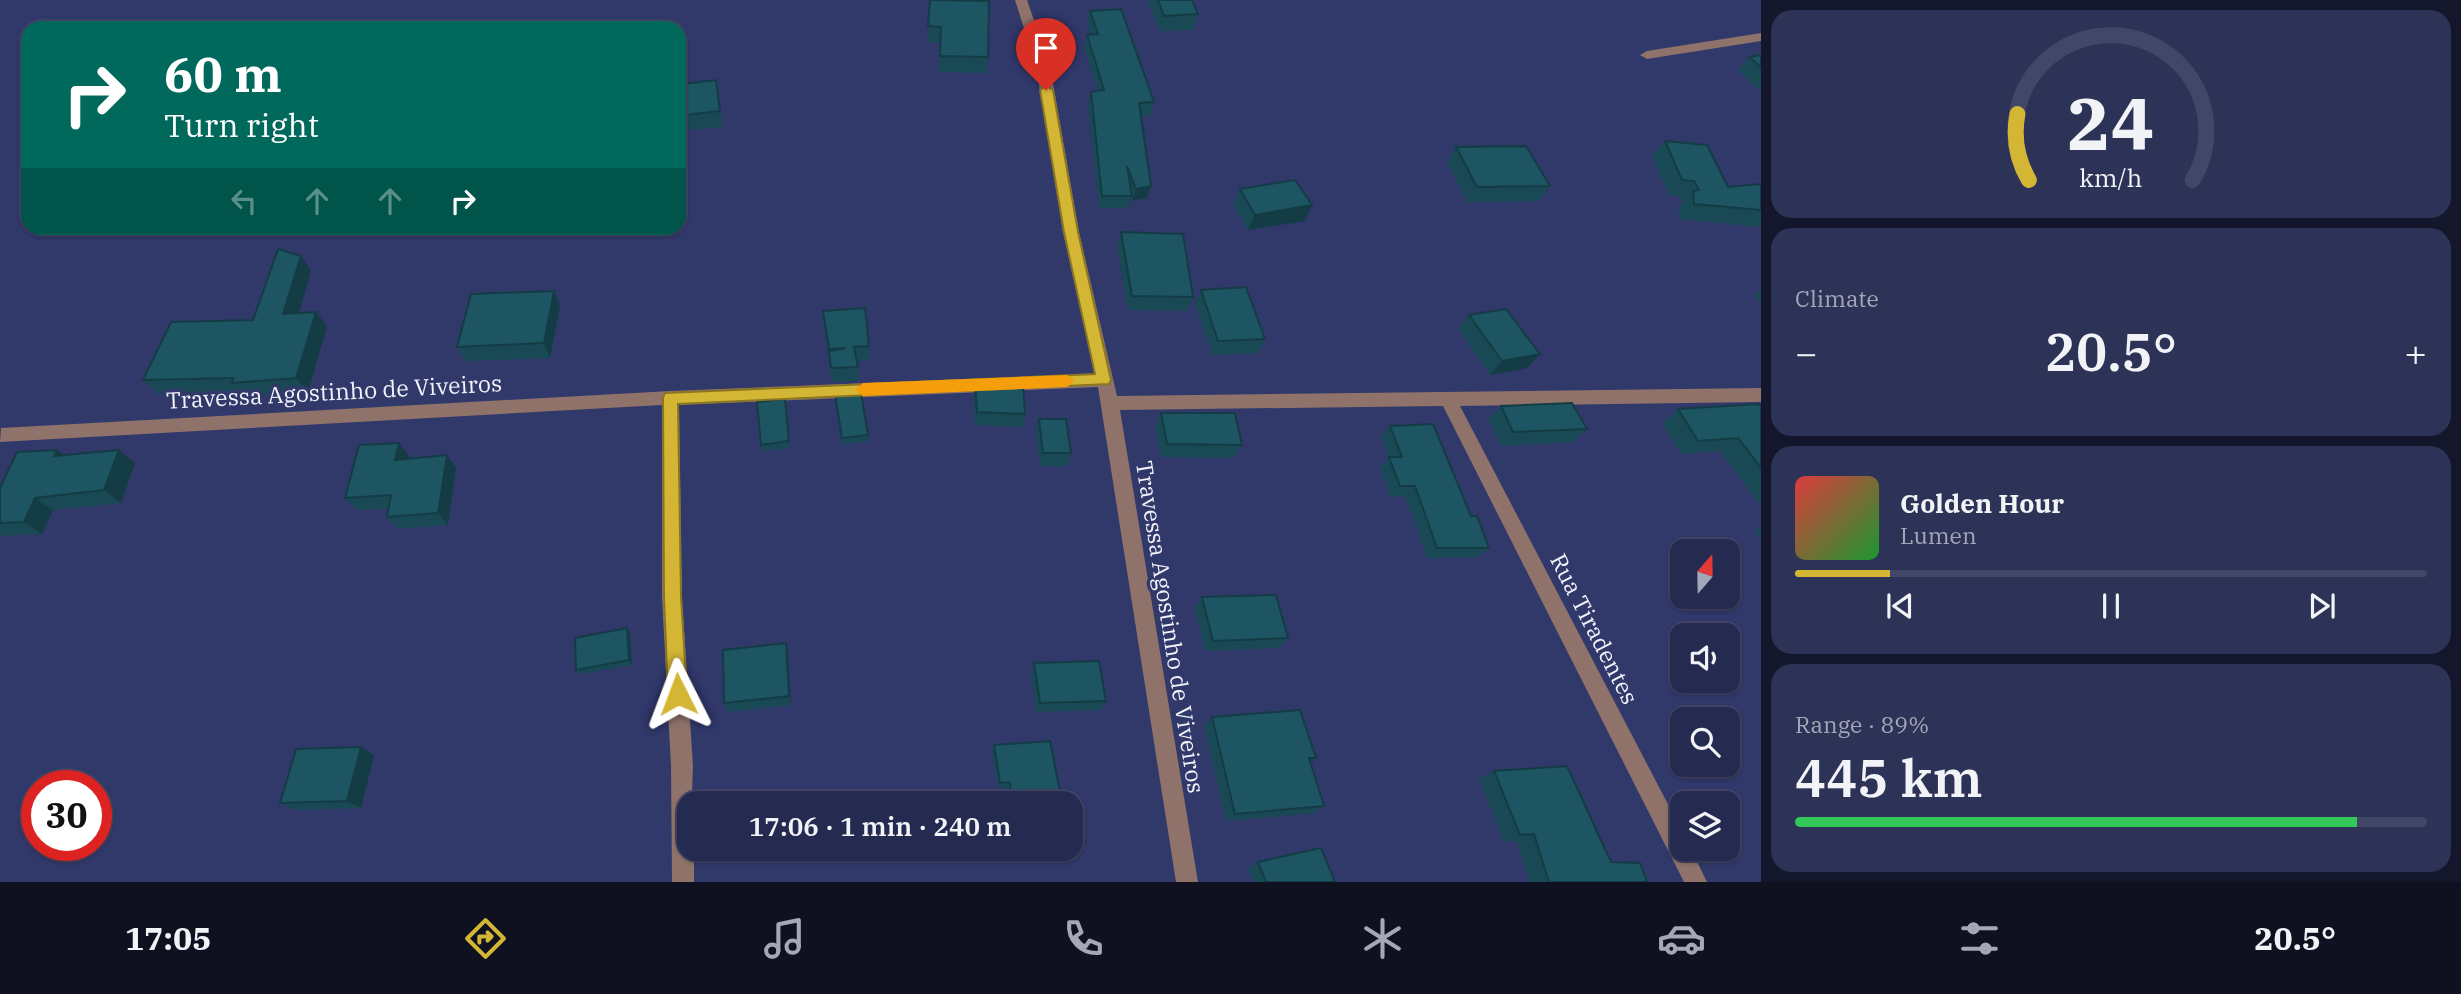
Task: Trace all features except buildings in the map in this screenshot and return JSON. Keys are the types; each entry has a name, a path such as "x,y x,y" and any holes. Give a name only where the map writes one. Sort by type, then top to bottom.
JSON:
{"street":[{"name":"Travessa Agostinho de Viveiros","path":"1021,0 1043,66 1071,232 1110,403 1186,882"},
{"path":"1647,55 1761,37"},
{"name":"Travessa Agostinho de Viveiros","path":"1,435 670,398 1104,380"},
{"path":"1110,403 1761,395"},
{"path":"670,398 673,597 682,765 683,882"},
{"name":"Rua Tiradentes","path":"1448,398 1696,882"}],"slow traffic":[{"path":"863,390 1067,381"}],"route":[{"path":"678,694 673,597 670,398 1104,380 1071,232 1046,90"}]}
